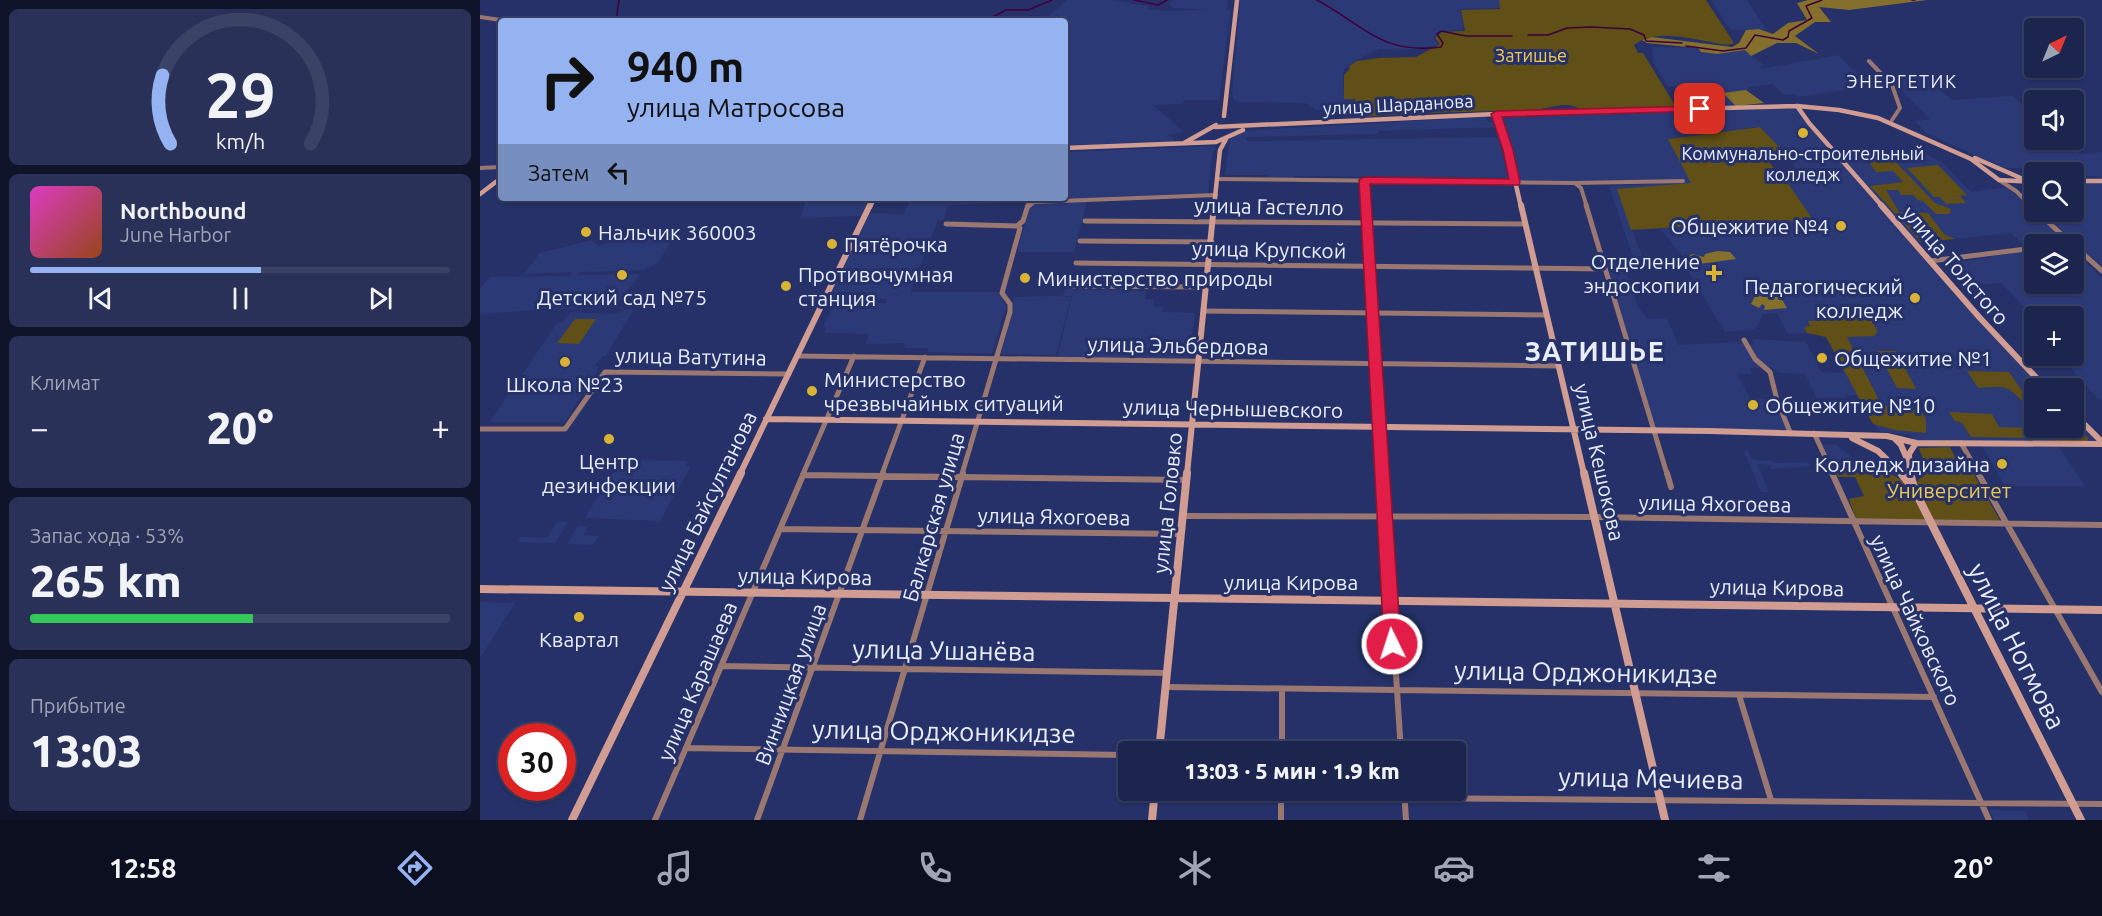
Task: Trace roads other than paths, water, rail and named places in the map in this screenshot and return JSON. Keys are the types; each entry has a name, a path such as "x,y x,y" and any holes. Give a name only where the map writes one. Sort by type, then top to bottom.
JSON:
{"street":[{"path":"1180,145 1215,127 1224,116 1237,0"},
{"path":"480,17 498,20"},
{"path":"1869,61 1894,87 1900,108 1892,120"},
{"name":"улица Шарданова","path":"1252,127 1496,114 1815,105 1846,108 1892,120 2009,178"},
{"name":"улица Шарданова","path":"1797,106 1847,111 1889,122 1971,159 1996,178"},
{"name":"улица Толстого","path":"1797,106 1809,123 1930,261 2036,378"},
{"name":"улица Кешокова","path":"1496,114 1508,150 1616,603 1665,820"},
{"path":"1224,116 1233,129 1232,134"},
{"path":"1215,127 1229,125 1252,127"},
{"path":"1207,132 1207,139 1215,142 1220,150 1232,134 1252,127"},
{"path":"1068,148 1180,145 1226,139"},
{"name":"улица Головко","path":"1160,741 1220,150"},
{"path":"480,168 498,166"},
{"path":"2016,191 2009,178 1995,172 1996,178 2024,199"},
{"path":"1996,178 2024,180"},
{"path":"1218,179 1576,183 1683,181"},
{"path":"480,194 498,180"},
{"path":"1364,180 1400,741"},
{"path":"2084,181 2102,181"},
{"path":"1576,183 1581,188 1656,430 1671,487"},
{"path":"1068,201 1216,195"},
{"name":"улица Байсултанова","path":"572,820 873,201"},
{"path":"946,224 1017,226 1023,221 1029,204 1060,201"},
{"name":"улица Гастелло","path":"1084,221 1525,224"},
{"path":"2049,222 2061,234"},
{"name":"Балкарская улица","path":"860,820 1010,312 1010,304 1003,295 1003,288 1020,228 1017,226"},
{"path":"1080,241 1212,242"},
{"path":"1930,261 2024,249"},
{"path":"2084,255 2102,272"},
{"name":"улица Крупской","path":"1076,263 1606,269"},
{"path":"1068,286 1207,287"},
{"path":"1204,311 1546,315"},
{"path":"1744,340 1755,359 1770,372 1777,400 1790,432"},
{"name":"улица Эльбердова","path":"797,356 1559,366"},
{"name":"улица Карашаева","path":"655,820 854,356"},
{"name":"Винницкая улица","path":"757,820 925,357"},
{"name":"улица Ватутина","path":"480,429 565,429 605,372 789,374"},
{"name":"улица Чернышевского","path":"766,419 1790,432 1884,437 1916,443"},
{"path":"2084,424 2102,443"},
{"name":"улица Чайковского","path":"1814,433 1989,820"},
{"path":"1844,435 1864,443 1900,464 1907,460 1910,449 1916,443 2102,443"},
{"path":"1884,437 1880,441 1888,458 1915,491"},
{"path":"1894,438 1901,445 1907,460 1915,491"},
{"path":"1961,443 2102,692"},
{"path":"803,475 1187,480"},
{"name":"улица Ногмова","path":"1915,491 2081,820"},
{"name":"улица Яхогоева","path":"1183,516 1594,517 2102,525"},
{"name":"улица Яхогоева","path":"781,529 1182,534"},
{"name":"улица Кирова","path":"480,588 840,595 2102,610"},
{"name":"улица Ушанёва","path":"721,666 1167,674"},
{"name":"улица Орджоникидзе","path":"1166,687 1934,697"},
{"path":"1282,689 1282,741"},
{"path":"1739,695 1771,800"},
{"name":"улица Орджоникидзе","path":"686,748 1118,755"},
{"name":"улица Мечиева","path":"1466,795 1660,800 2102,804"},
{"path":"1152,820 1154,801"},
{"path":"1281,801 1281,820"},
{"path":"1405,801 1406,820"}],"waterway":[{"path":"616,18 619,0"},
{"path":"991,18 1006,10 1028,10 1052,0"},
{"path":"1134,0 1158,5 1167,0"},
{"path":"1317,0 1375,36 1403,47 1441,47 1443,43 1437,34 1441,31 1466,36 1512,36"},
{"path":"1686,46 1723,51 1746,48 1755,35 1783,40 1788,37 1789,31 1812,18 1806,6 1822,0"},
{"path":"1528,35 1548,35 1567,28 1630,29 1644,35 1646,41 1682,43"}],"place":[{"name":"Коммунально-строительный колледж","path":"1803,133"},
{"name":"Общежитие №4","path":"1841,226"},
{"name":"Нальчик 360003","path":"586,232"},
{"name":"Пятёрочка","path":"832,244"},
{"name":"Отделение эндоскопии","path":"1714,273"},
{"name":"Детский сад №75","path":"622,275"},
{"name":"Министерство природы","path":"1025,278"},
{"name":"Противочумная станция","path":"786,286"},
{"name":"Педагогический колледж","path":"1915,298"},
{"name":"Общежитие №1","path":"1822,358"},
{"name":"Школа №23","path":"565,362"},
{"name":"Министерство чрезвычайных ситуаций","path":"812,391"},
{"name":"Общежитие №10","path":"1753,405"},
{"name":"Центр дезинфекции","path":"609,439"},
{"name":"Колледж дизайна","path":"2002,464"},
{"name":"Квартал","path":"579,617"}],"district":[{"name":"ЭНЕРГЕТИК","path":"1902,81"},
{"name":"ЗАТИШЬЕ","path":"1595,351"}],"park label":[{"name":"Затишье","path":"1531,55"},
{"name":"Университет","path":"1949,490"}]}
